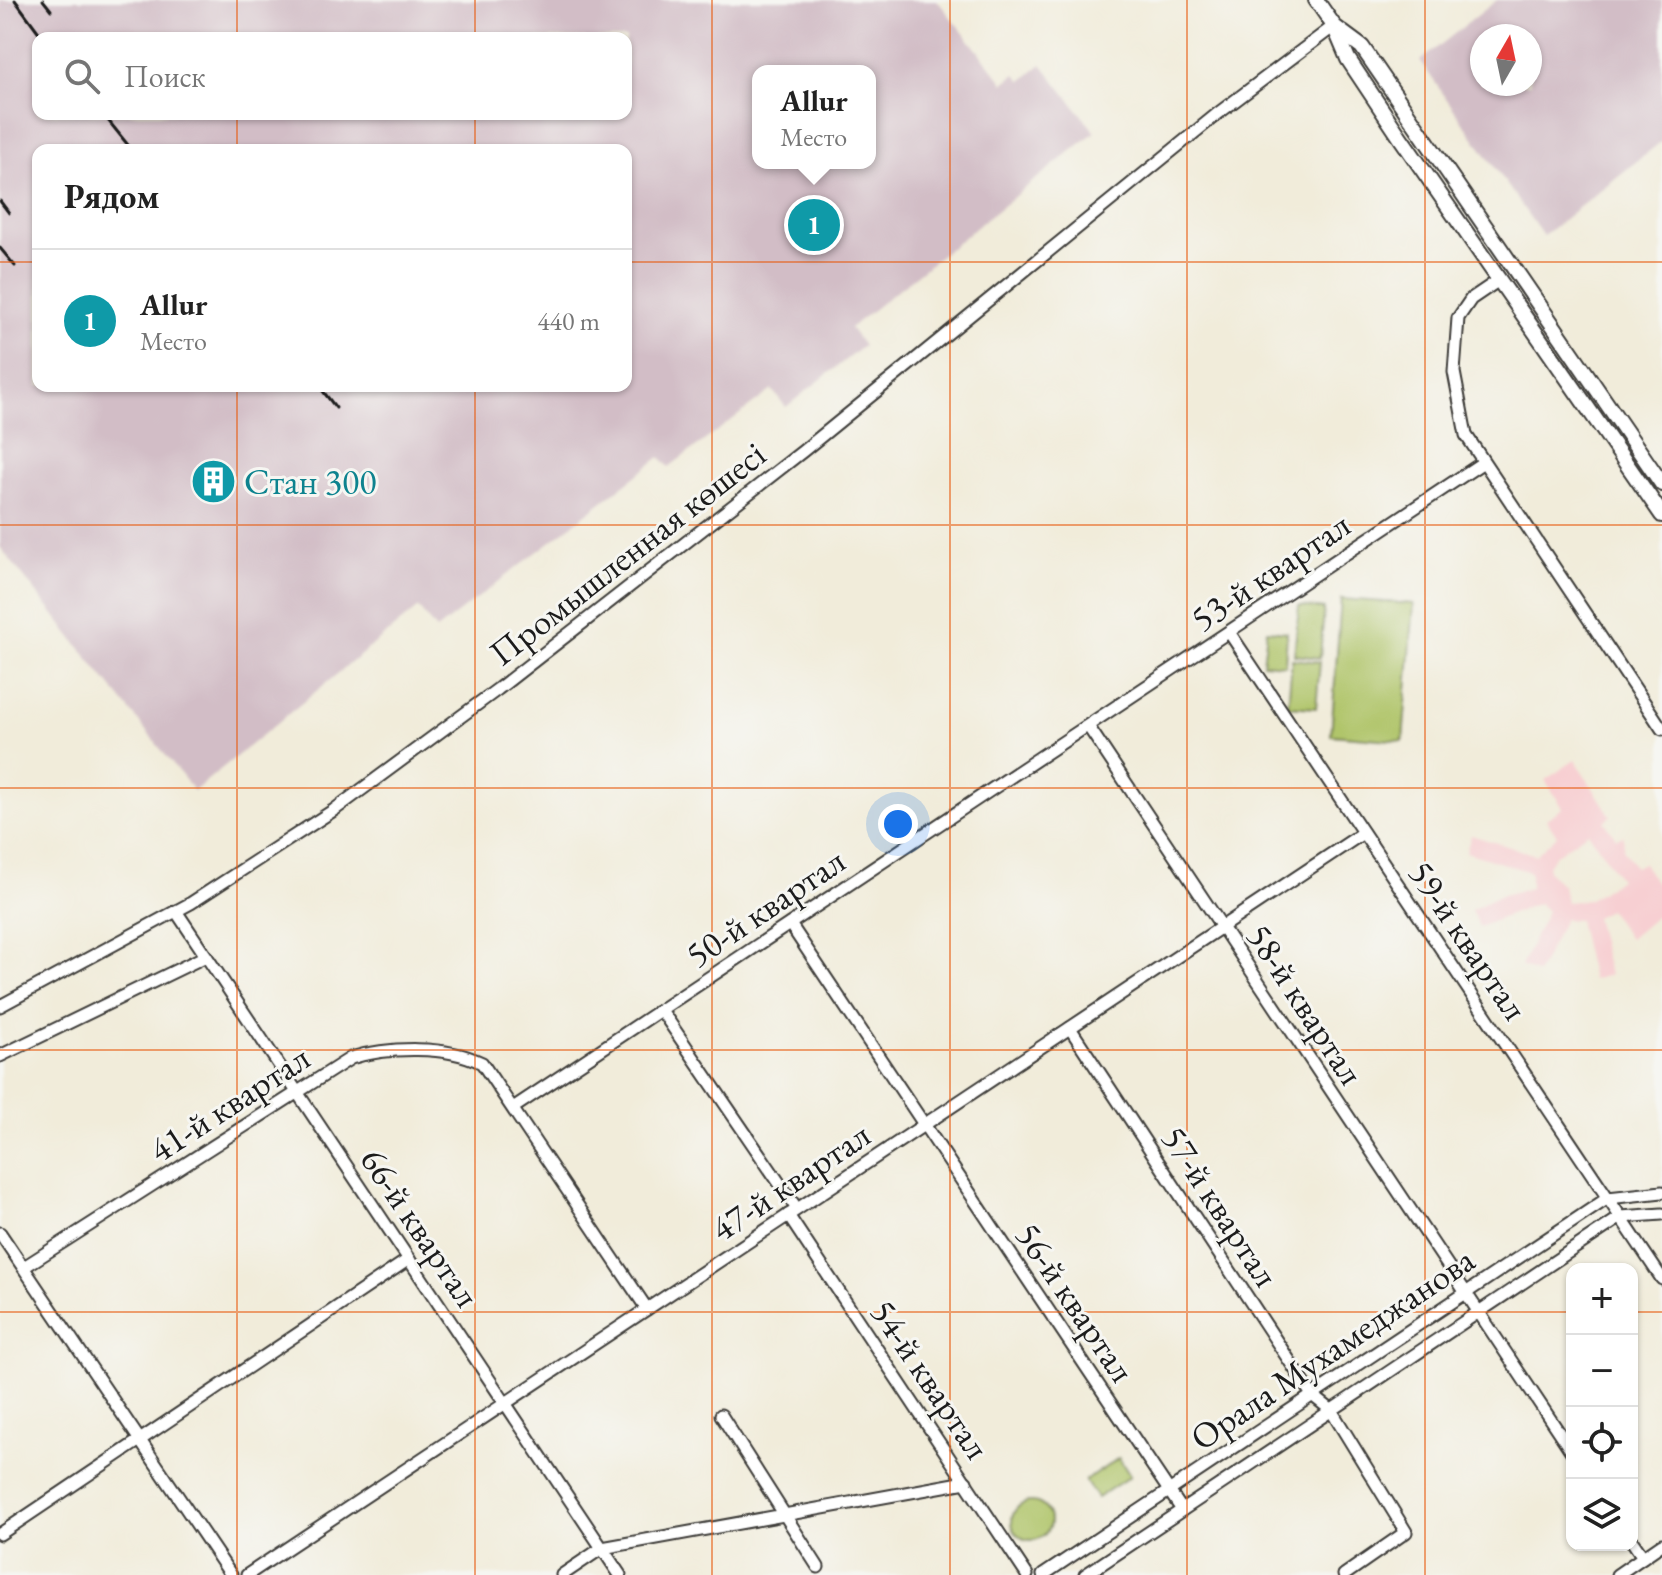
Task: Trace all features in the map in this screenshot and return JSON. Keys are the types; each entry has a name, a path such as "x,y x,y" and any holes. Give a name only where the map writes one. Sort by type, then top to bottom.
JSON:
{"main road":[{"path":"1316,0 1334,26 1348,59 1662,515"},
{"path":"1334,26 1362,47 1662,484"},
{"path":"1499,280 1512,269"}],"street":[{"name":"Промышленная көшесі","path":"0,1006 191,903 334,810 498,689 819,438 1216,115 1334,26"},
{"path":"1499,280 1471,299 1458,318 1454,340 1458,406 1466,435 1662,729"},
{"name":"53-й квартал","path":"1088,726 1482,463"},
{"name":"59-й квартал","path":"1229,632 1662,1279"},
{"name":"50-й квартал","path":"513,1108 1088,726"},
{"name":"58-й квартал","path":"1088,726 1566,1443"},
{"name":"47-й квартал","path":"247,1575 1363,833"},
{"name":"66-й квартал","path":"176,911 620,1575"},
{"name":"56-й квартал","path":"790,924 1182,1510"},
{"path":"0,1056 206,956"},
{"name":"54-й квартал","path":"661,1010 1027,1575"},
{"name":"57-й квартал","path":"1070,1028 1312,1395 1331,1410"},
{"name":"41-й квартал","path":"24,1267 351,1058 374,1051 464,1054 482,1063 513,1108"},
{"path":"513,1108 647,1309"},
{"name":"Орала Мухамеджанова","path":"1043,1575 1608,1198 1662,1192"},
{"name":"Орала Мухамеджанова","path":"1085,1575 1621,1217 1662,1214"},
{"path":"0,1233 231,1575"},
{"path":"0,1534 409,1259"},
{"path":"1331,1410 1406,1532 1344,1575"},
{"path":"721,1415 818,1567"},
{"path":"562,1575 602,1548 966,1482"},
{"path":"1638,1550 1643,1557"},
{"path":"1617,1575 1643,1557 1660,1551"}],"shaded area":[{"path":"0,0 937,0 1004,83 1016,74 1022,81 1042,64 1095,132 850,328 863,346 786,407 772,390 669,467 660,457 436,630 418,608 194,791 0,547"},
{"path":"1497,0 1662,0 1662,141 1543,236 1420,61"},
{"path":"1575,760 1611,816 1604,821 1616,838 1624,836 1623,849 1635,867 1643,863 1662,892 1662,911 1629,939 1609,910 1595,917 1609,975 1592,980 1578,920 1564,919 1537,974 1521,966 1547,911 1539,903 1479,927 1471,910 1499,896 1530,888 1530,872 1466,852 1471,835 1536,855 1557,835 1546,819 1563,808 1545,780","holes":["1588,832 1620,879 1588,900 1566,902 1563,886 1548,871 1548,866 1555,855"]}],"green space":[{"path":"1341,599 1414,604 1403,741 1331,735"},
{"path":"1299,606 1324,609 1320,658 1294,655"},
{"path":"1267,630 1287,632 1285,665 1263,663"},
{"path":"1292,659 1320,662 1316,708 1288,706"},
{"path":"1119,1458 1130,1476 1097,1498 1085,1481"},
{"path":"1031,1502 1045,1507 1050,1521 1045,1535 1031,1540 1017,1535 1012,1521 1017,1507"}],"railway":[{"path":"15,0 39,32"},
{"path":"43,0 51,10"},
{"path":"108,120 127,144"},
{"path":"0,201 9,213"},
{"path":"0,248 15,266"},
{"path":"324,392 336,408"}],"place":[{"name":"Allur","path":"814,225"},
{"name":"Стан 300","path":"213,481"}]}
